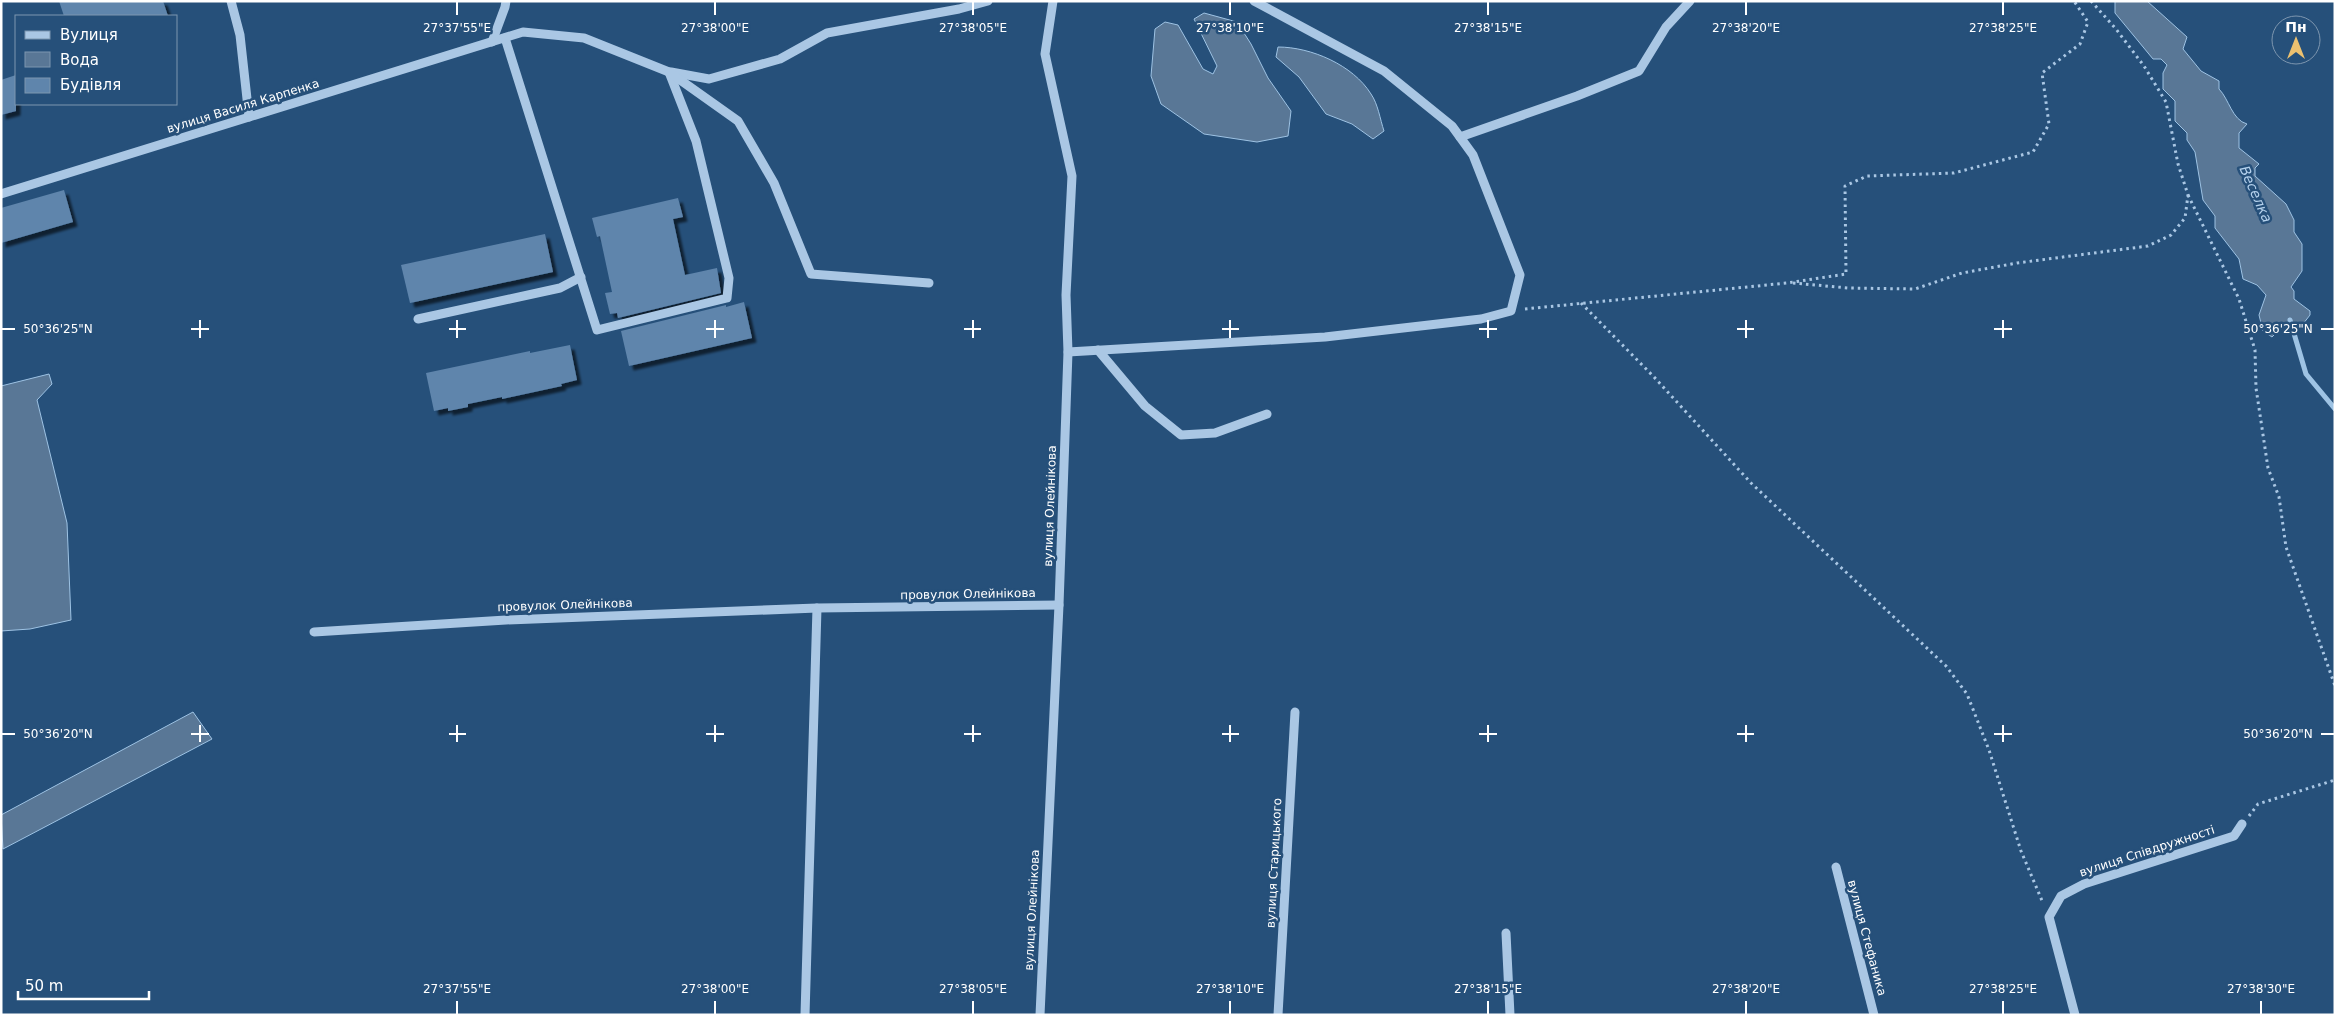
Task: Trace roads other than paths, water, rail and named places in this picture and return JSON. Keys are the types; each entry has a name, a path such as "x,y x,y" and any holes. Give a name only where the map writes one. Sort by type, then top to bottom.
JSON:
{"street":[{"path":"231,1 240,35 249,117"},
{"path":"492,42 506,7 506,1"},
{"path":"669,72 710,79 780,59 827,33 959,9 988,1"},
{"name":"вулиця Олейнікова","path":"1040,1015 1059,605 1068,352 1066,295 1072,176 1045,54 1053,1"},
{"path":"1068,352 1325,337 1481,319 1510,311 1520,275 1472,155 1452,126 1384,71 1254,1"},
{"path":"1460,137 1577,96 1639,71 1666,27 1690,1"},
{"name":"вулиця Василя Карпенка","path":"1,194 524,32 584,38 669,72"},
{"path":"505,38 598,330 727,298 729,278 696,141 669,72"},
{"path":"669,72 738,121 774,183 811,274 929,283"},
{"path":"418,318 560,288 581,277"},
{"path":"1098,350 1145,406 1181,434 1215,433 1267,414"},
{"name":"провулок Олейнікова","path":"314,632 516,620 817,608 1059,605"},
{"path":"805,1015 817,608"},
{"name":"вулиця Старицького","path":"1278,1015 1295,712"},
{"name":"вулиця Співдружності","path":"2075,1015 2049,917 2061,896 2084,884 2234,836 2242,824"},
{"name":"вулиця Стефаника","path":"1836,867 1874,1015"},
{"path":"1506,933 1510,1015"}],"water":[{"path":"2115,1 2147,1 2187,37 2183,49 2201,71 2219,81 2219,89 2234,114 2247,124 2239,133 2239,148 2259,164 2255,168 2255,176 2286,204 2294,220 2294,232 2302,244 2302,271 2291,287 2294,291 2294,299 2310,311 2310,315 2296,333 2292,325 2282,327 2272,337 2263,331 2259,315 2266,295 2257,285 2243,279 2239,259 2215,228 2215,216 2203,200 2195,152 2187,140 2187,133 2175,121 2175,101 2163,89 2163,73 2167,65 2161,59 2153,59 2115,13"},
{"path":"1204,13 1237,22 1251,44 1268,78 1291,111 1288,136 1257,142 1204,134 1161,104 1151,76 1155,29 1165,22 1178,25 1203,69 1213,74 1217,66 1194,19"},
{"path":"1278,47 1304,50 1317,54 1354,74 1373,98 1384,131 1373,139 1352,124 1326,114 1299,77 1276,57"},
{"path":"49,374 52,384 37,400 67,523 71,620 30,629 1,631 1,386"},
{"path":"193,712 212,739 3,849 1,815"}],"waterway":[{"name":"Веселка","path":"2290,320 2306,374 2335,409"}]}
